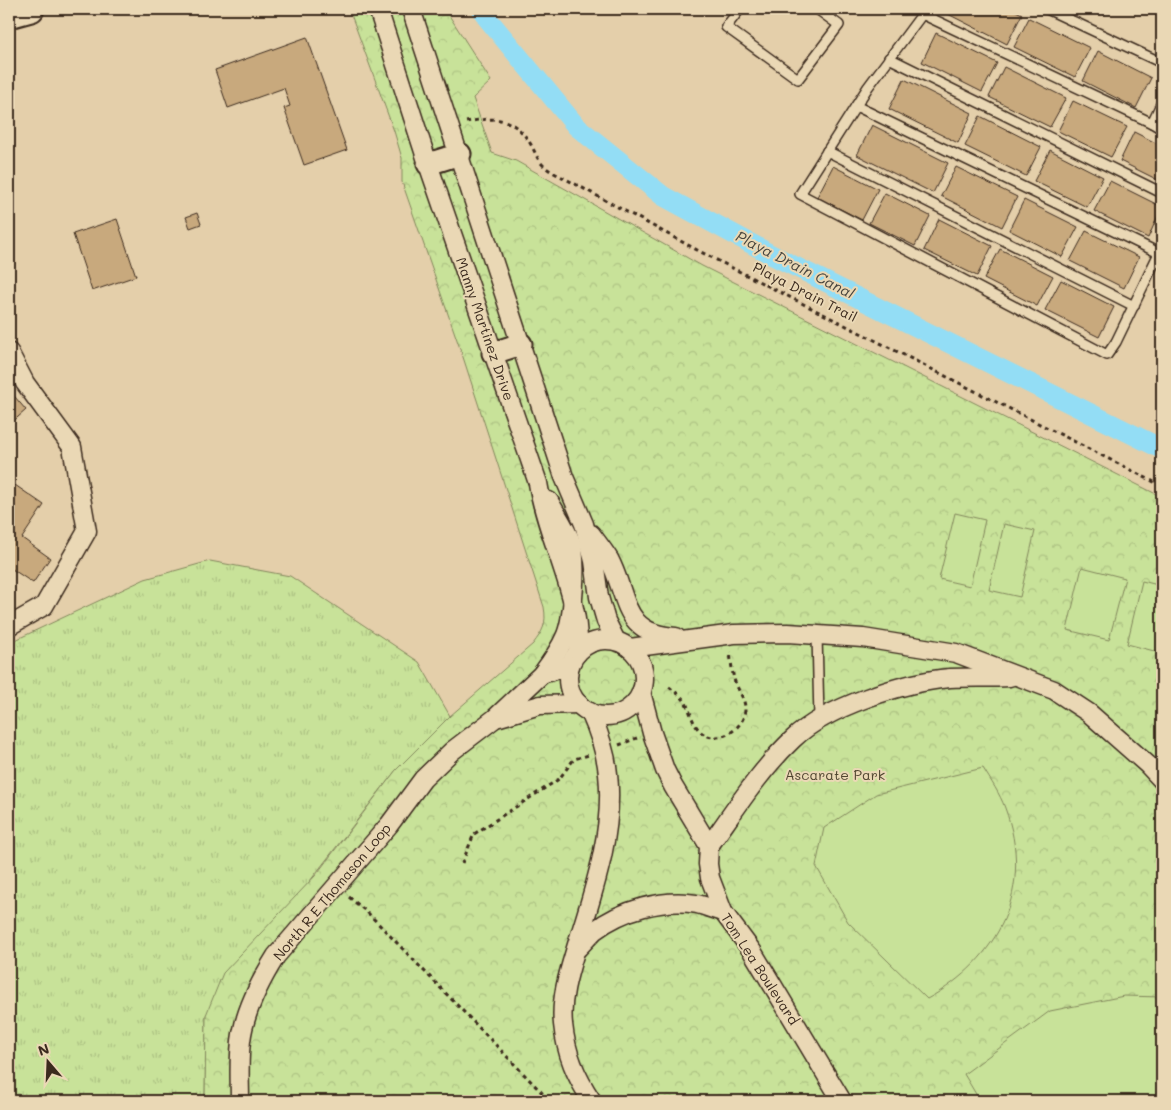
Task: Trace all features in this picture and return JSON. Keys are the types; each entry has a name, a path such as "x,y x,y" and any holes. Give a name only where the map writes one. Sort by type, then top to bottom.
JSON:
{"main road":[{"path":"9,15 31,9"}],"street":[{"name":"Manny Martinez Drive","path":"378,9 428,164 538,483 542,504 572,601 579,634 574,658"},
{"name":"Manny Martinez Drive","path":"412,9 564,477 584,524 594,562 599,597 606,621 623,645"},
{"path":"428,164 460,154"},
{"path":"493,353 521,344"},
{"path":"9,352 25,383 72,447 87,531 44,606 9,626"},
{"path":"584,524 609,559 628,611 639,625 653,633 669,637 699,638"},
{"path":"542,674 558,651 567,633 572,601"},
{"path":"592,1101 578,1080 567,1050 562,1022 569,968 603,854 608,810 609,775 598,729 584,708 572,696 569,686 568,675 574,658 586,645 596,641 623,645 743,634 788,633 863,638 956,653 1054,690 1089,713 1148,765 1162,780"},
{"path":"584,708 602,715 614,714 634,702 641,692 644,680 643,668 638,657 623,645"},
{"name":"North R E Thomason Loop","path":"240,1101 242,1035 250,1006 258,987 276,956 389,825 423,779 452,751 494,719 542,674 556,671 574,658"},
{"path":"641,692 652,733 672,786 709,846 770,762 794,738 819,719 851,704 908,685 949,678 1018,677"},
{"name":"North R E Thomason Loop","path":"494,719 540,705 584,708"},
{"name":"Tom Lea Boulevard","path":"709,846 708,864 710,878 723,912 752,950 842,1101"},
{"path":"575,952 594,932 609,922 644,907 670,903 696,904 723,912"}],"lane":[{"path":"740,9 726,27 798,79 840,25 817,9"},
{"path":"1048,9 1162,63"},
{"path":"856,106 1161,250 1108,355 800,194 856,106 924,11 1162,129"},
{"path":"889,58 1162,193"},
{"path":"1152,123 1162,102"},
{"path":"827,151 1134,306"},
{"path":"816,635 819,719"}],"path":[{"name":"Playa Drain Trail","path":"450,126 488,118 500,119 512,124 522,131 544,166 564,178 732,268 1162,486"},
{"path":"670,687 684,700 701,732 711,736 720,736 733,732 743,720 745,709 735,680 730,652"},
{"path":"615,747 644,735"},
{"path":"462,863 474,834 559,779 574,759 594,754"},
{"path":"337,886 368,913 550,1101"}],"green space":[{"name":"Ascarate Park","path":"349,9 445,9 491,81 473,98 492,153 516,161 702,266 1162,497 1162,1101 205,1101 206,1015 223,973 315,876 396,770 450,716 533,644 542,631 544,623 544,607 463,357 402,182 402,158 394,131"},
{"path":"955,513 985,520 970,586 939,579"},
{"path":"1004,524 1035,531 1020,597 989,590"},
{"path":"210,561 290,576 419,662 450,716 396,770 206,1015 205,1101 9,1101 9,643 145,579"},
{"path":"1082,567 1125,578 1109,640 1067,630"},
{"path":"1142,581 1162,586 1162,653 1127,644"},
{"path":"983,768 1003,803 1013,838 1016,866 1012,893 1004,919 991,943 974,964 952,983 927,999 848,922 816,866 824,828 876,794"},
{"path":"1124,996 1162,997 1162,1101 980,1101 964,1074 1050,1011"}],"building":[{"path":"948,9 1012,9 1022,14 1007,44 946,13"},
{"path":"1029,18 1090,48 1075,77 1014,47"},
{"path":"936,33 997,63 982,92 922,62"},
{"path":"307,37 347,150 304,165 284,108 290,106 284,88 228,108 215,70"},
{"path":"1098,51 1151,78 1136,108 1083,81"},
{"path":"1004,67 1066,98 1050,127 989,97"},
{"path":"904,79 972,113 958,143 889,109"},
{"path":"1073,101 1127,127 1111,157 1058,131"},
{"path":"980,116 1041,147 1026,176 965,146"},
{"path":"872,125 948,163 933,193 857,155"},
{"path":"1134,132 1162,146 1162,182 1120,161"},
{"path":"1050,150 1103,177 1087,207 1034,181"},
{"path":"833,166 878,189 862,220 817,197"},
{"path":"956,167 1017,197 1002,227 941,196"},
{"path":"1110,181 1162,207 1148,238 1094,211"},
{"path":"885,193 930,216 915,246 869,223"},
{"path":"1024,200 1078,227 1062,257 1009,230"},
{"path":"197,213 201,224 190,228 186,217"},
{"path":"117,219 136,276 92,291 73,234"},
{"path":"939,219 992,246 977,276 924,250"},
{"path":"1086,231 1139,257 1124,288 1070,261"},
{"path":"1000,249 1053,276 1037,306 984,279"},
{"path":"1061,280 1114,307 1099,337 1045,310"},
{"path":"9,390 26,410 9,425"},
{"path":"15,485 44,505 22,538 50,558 33,583 9,567 9,494"}],"waterway":[{"name":"Playa Drain Canal","path":"482,9 487,18 576,126 663,196 772,255 1162,449"}]}
